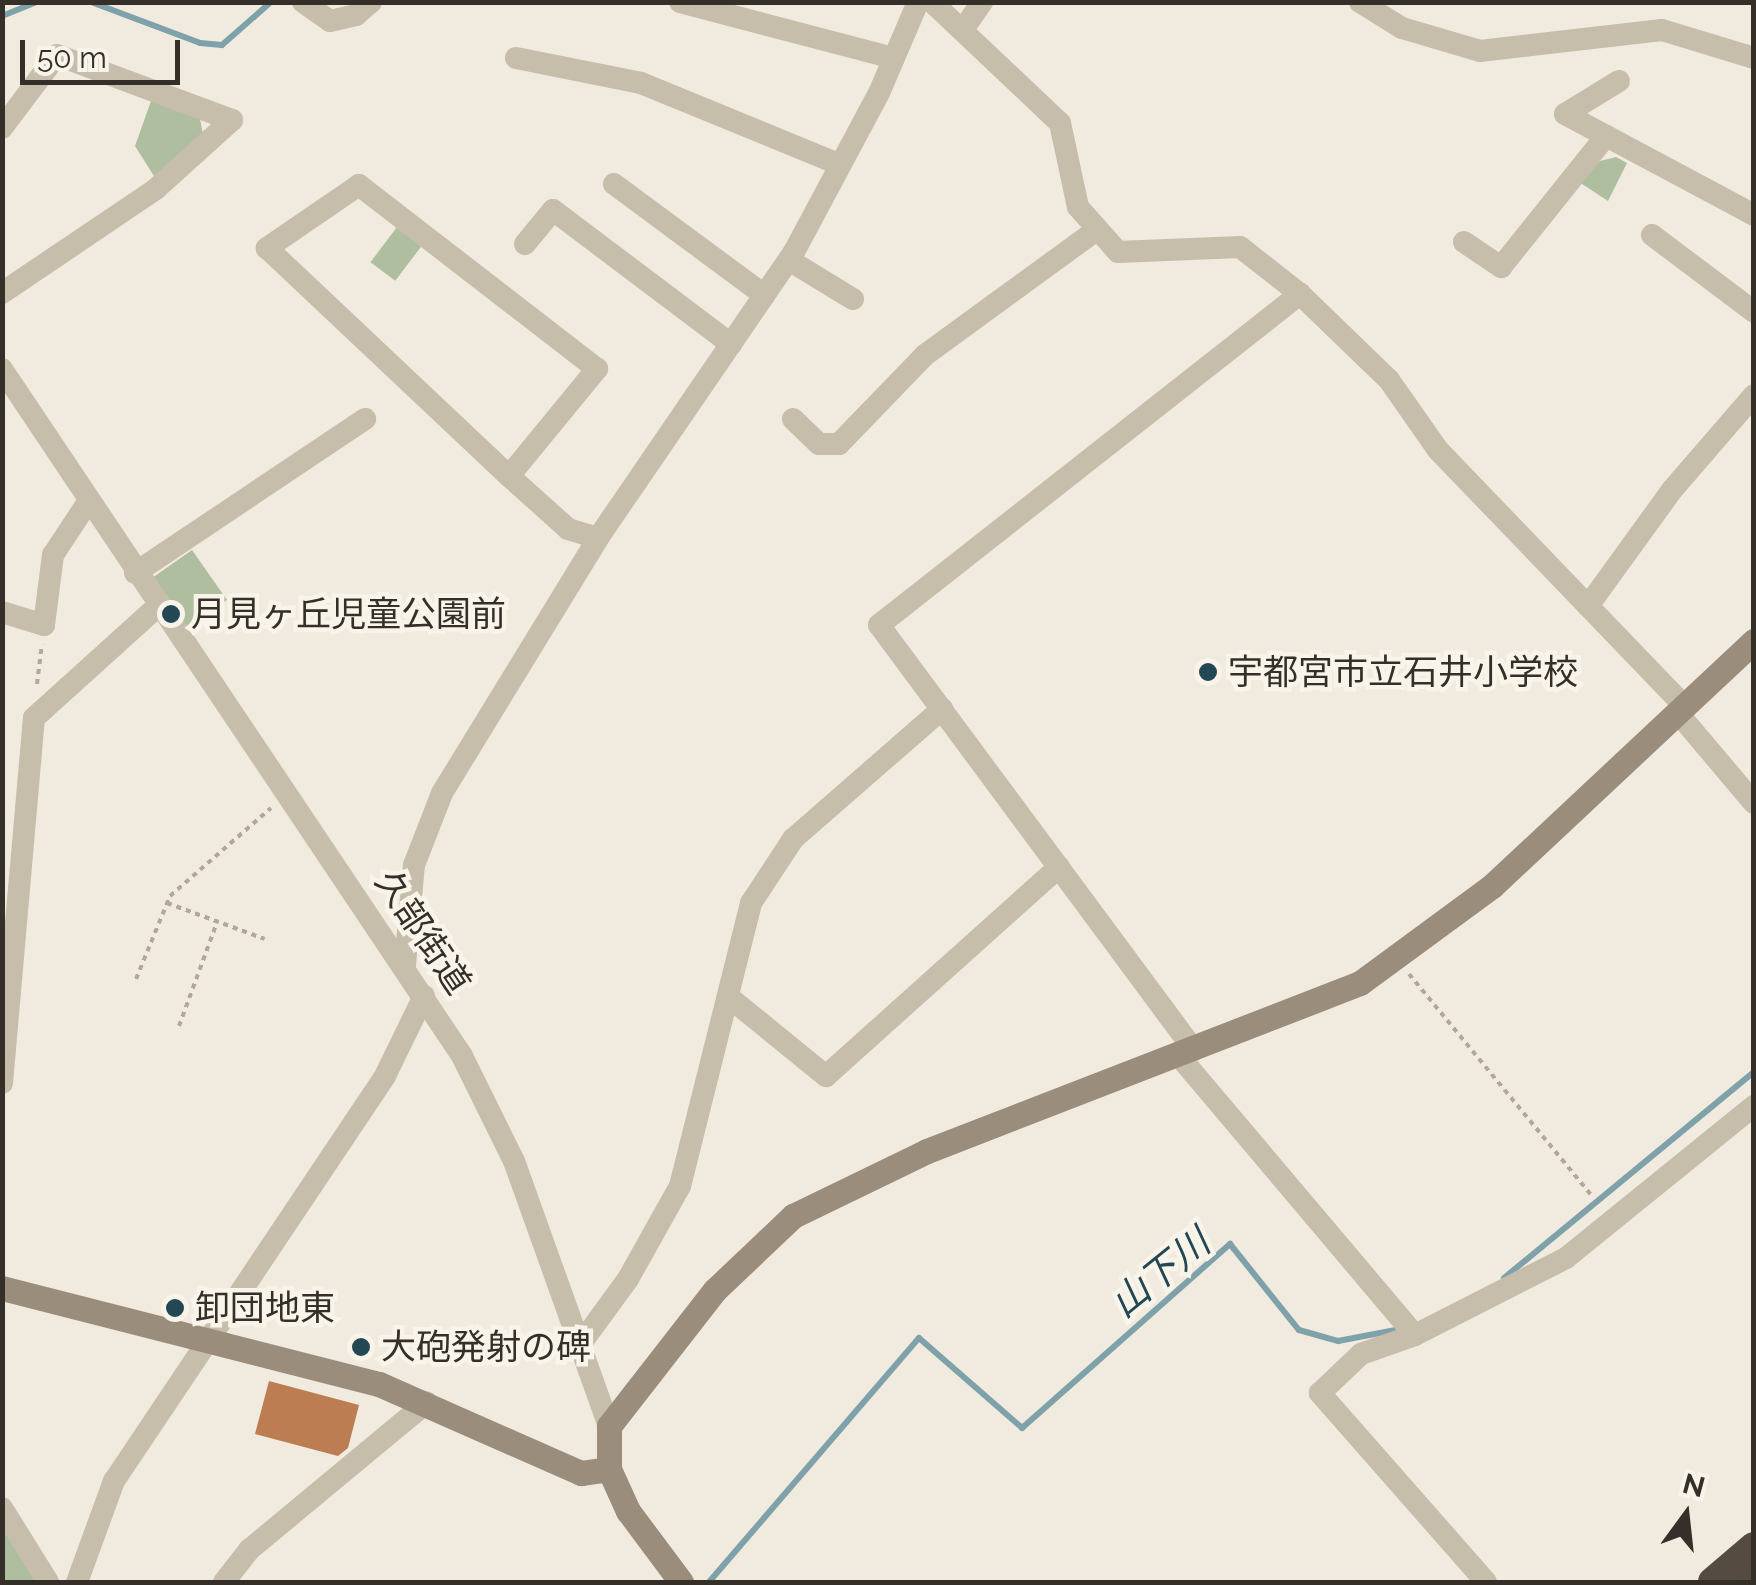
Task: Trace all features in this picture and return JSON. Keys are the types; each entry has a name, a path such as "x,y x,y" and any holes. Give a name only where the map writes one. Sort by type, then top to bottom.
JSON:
{"highway":[{"path":"1713,1582 1754,1546"}],"street":[{"path":"303,2 330,21 356,15 371,2"},
{"path":"680,2 894,58"},
{"path":"405,965 414,866 442,793 598,538 789,260 836,163 894,58 918,2"},
{"path":"932,2 1060,122 1078,207 1095,231 1118,252 1240,247 1300,294 1389,380 1438,450 1588,606 1680,709 1754,803"},
{"path":"964,28 982,2"},
{"path":"1360,2 1402,28 1480,51 1662,30 1754,58"},
{"path":"2,128 56,55 232,120 156,189 2,294"},
{"path":"516,58 641,83 836,163"},
{"path":"1619,81 1566,114 1754,215"},
{"path":"1464,242 1500,267 1606,136"},
{"path":"614,184 764,296"},
{"path":"509,476 597,369 359,185 267,248 509,476 568,529 598,538"},
{"path":"526,244 553,210 731,344"},
{"path":"792,418 818,444 839,444 925,355 1095,231"},
{"path":"1652,235 1754,312"},
{"path":"789,260 854,299"},
{"path":"1300,294 880,625 1059,868 1186,1053 1415,1335"},
{"name":"久部街道","path":"2,369 135,573 160,604 424,996 514,1161 609,1426 609,1469 628,1512 680,1582"},
{"path":"1588,606 1672,490 1754,396"},
{"path":"135,573 364,419"},
{"path":"2,612 44,624 53,555 88,502"},
{"path":"2,1083 34,718 160,604"},
{"path":"609,1426 715,1290 793,1216 927,1151 1360,983 1492,886 1754,641"},
{"path":"582,1342 628,1279 680,1186 751,903 793,839 942,710"},
{"path":"730,998 826,1076 1059,868"},
{"path":"77,1582 114,1481 206,1337 385,1076 424,996"},
{"path":"1486,1582 1320,1394 1361,1354 1415,1335 1566,1258 1754,1106"},
{"path":"2,1288 206,1337 427,1402 581,1473 609,1469"},
{"path":"224,1582 250,1550 427,1402"},
{"path":"2,1508 48,1582"}],"path":[{"path":"34,718 44,624"},
{"path":"136,980 167,904 286,795"},
{"path":"167,904 264,939"},
{"path":"179,1026 217,922"},
{"path":"1397,959 1593,1198"}],"green space":[{"path":"151,101 200,119 203,134 154,176 135,146"},
{"path":"1616,157 1627,163 1608,201 1579,182 1600,161"},
{"path":"397,227 422,246 395,281 371,262"},
{"path":"192,550 227,600 183,631 148,581"},
{"path":"3,1531 24,1543 44,1582 3,1582"}],"building":[{"path":"269,1381 359,1405 348,1448 338,1456 255,1434"}],"waterway":[{"path":"2,16 37,2"},
{"path":"91,2 200,43 222,45 271,2"},
{"name":"山下川","path":"1504,1278 1754,1072"},
{"name":"山下川","path":"709,1582 919,1338 1022,1428 1230,1244 1299,1330 1338,1341 1401,1329"}],"place":[{"name":"月見ヶ丘児童公園前","path":"171,614"},
{"name":"宇都宮市立石井小学校","path":"1208,672"},
{"name":"卸団地東","path":"175,1308"},
{"name":"大砲発射の碑","path":"361,1347"}]}
